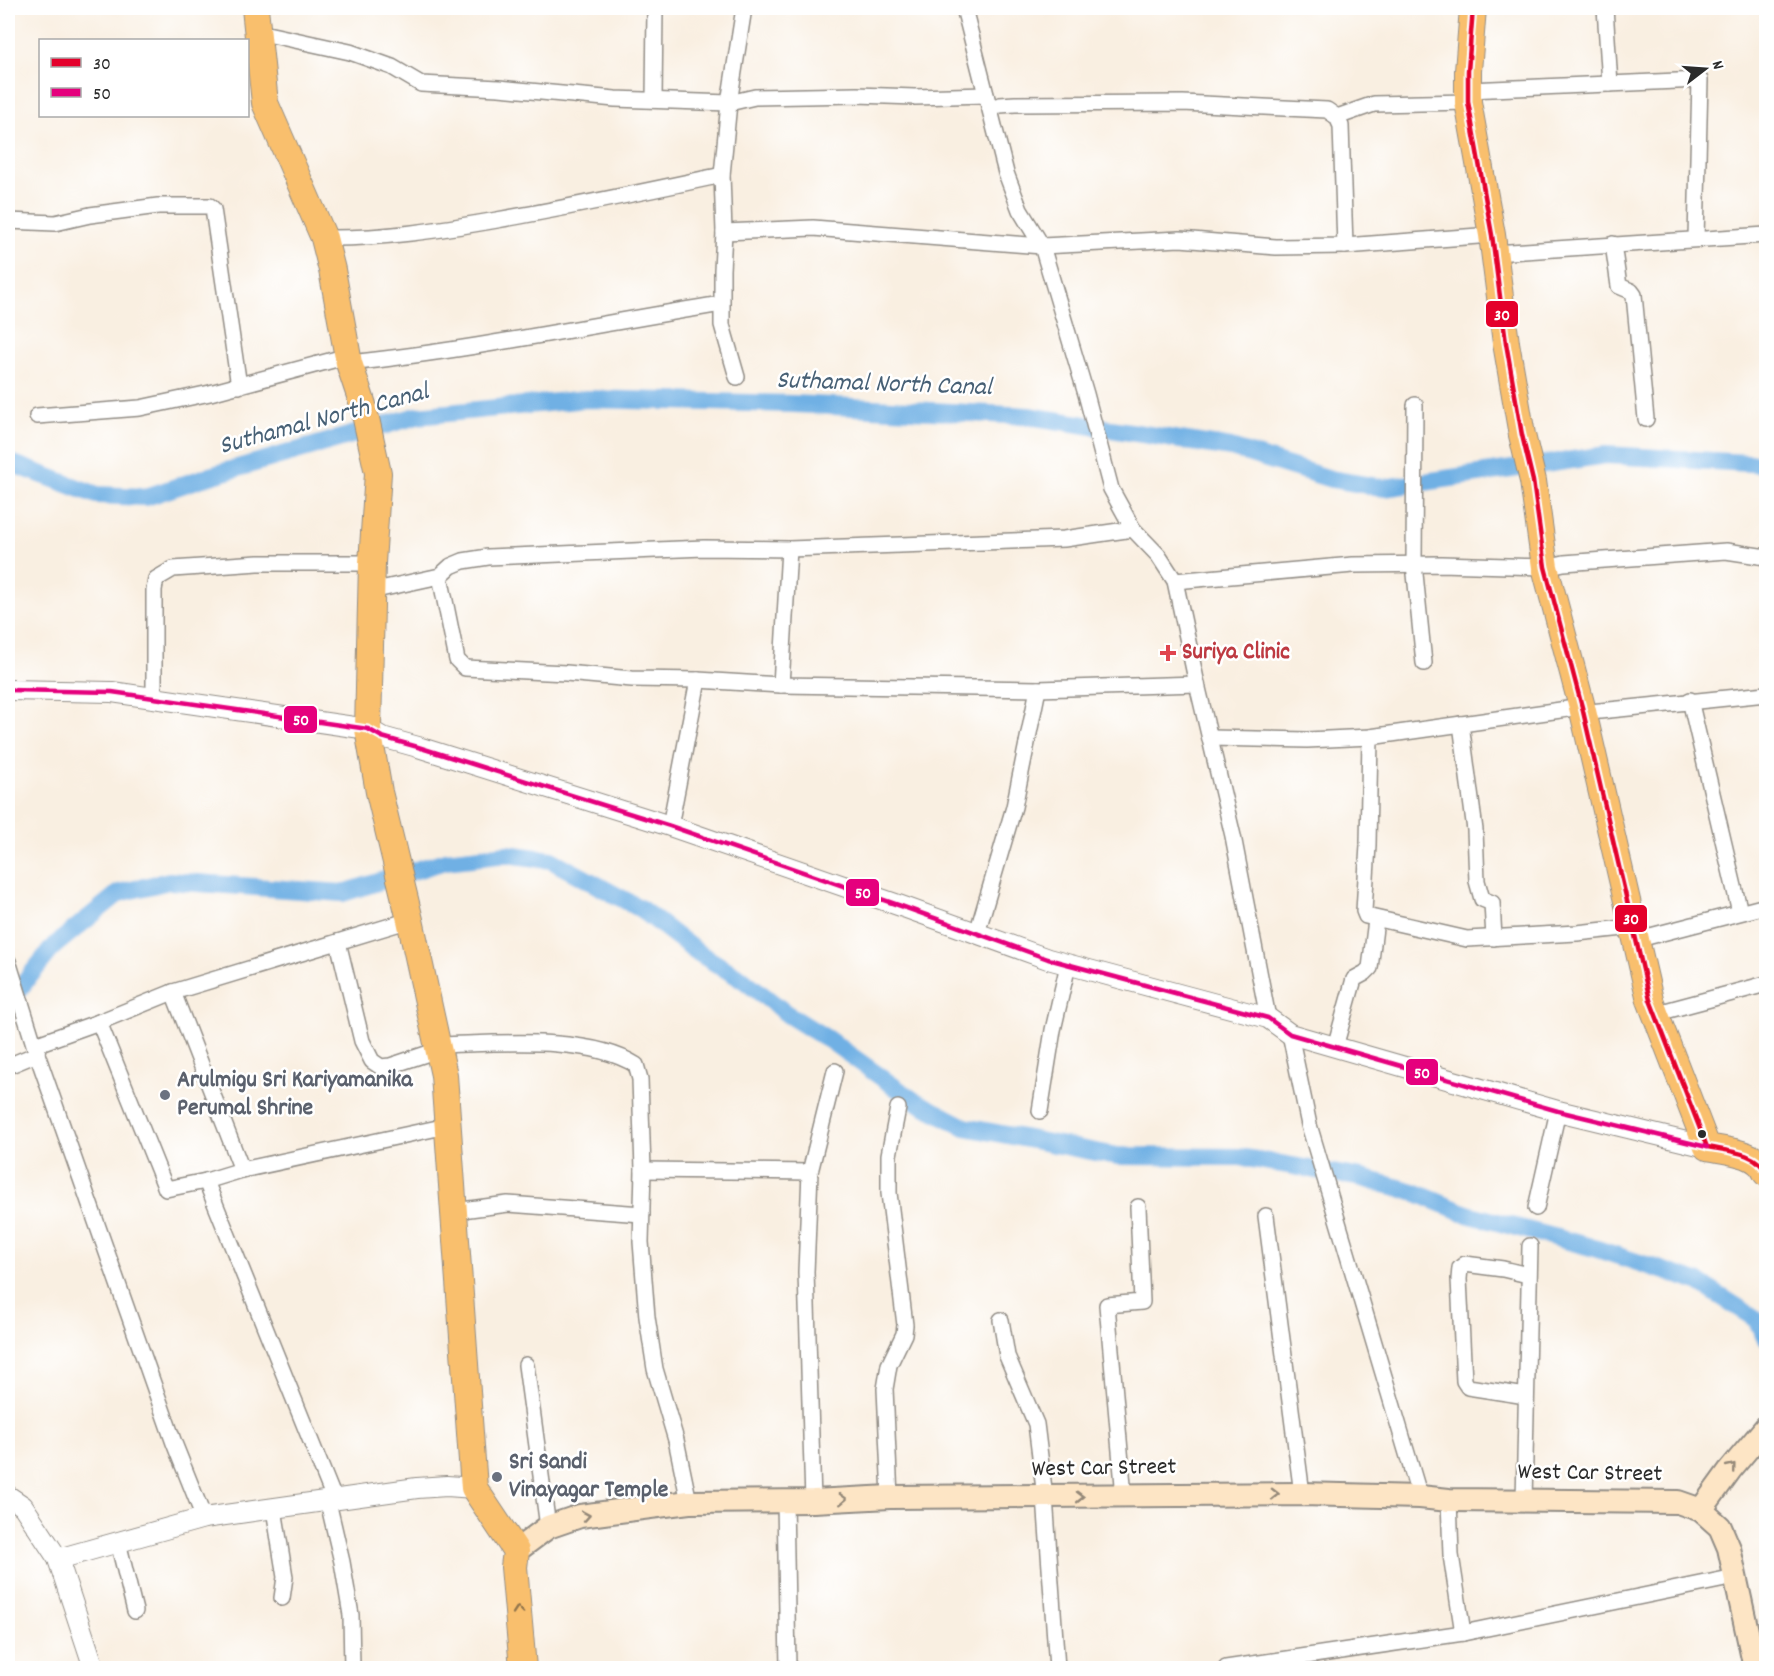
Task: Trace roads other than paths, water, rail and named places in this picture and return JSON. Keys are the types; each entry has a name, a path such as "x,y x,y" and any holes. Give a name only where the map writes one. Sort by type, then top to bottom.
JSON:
{"main road":[{"path":"1473,8 1468,96 1493,244 1506,343 1522,435 1533,481 1545,567 1583,709 1654,1014 1707,1147 1756,1151 1767,1173"},
{"path":"256,20 265,103 324,238 349,359 363,405 378,473 372,563 368,729 444,1075 474,1488 516,1551 514,1567 523,1668"},
{"path":"1755,1668 1730,1548 1720,1527 1701,1510 1730,1470 1767,1427"},
{"name":"West Car Street","path":"516,1551 548,1527 580,1516 689,1502 813,1501 890,1497 1302,1494 1420,1497 1449,1500 1677,1502 1701,1510"}],"street":[{"path":"654,100 655,8"},
{"path":"737,377 722,324 724,232 722,175 729,102 744,8"},
{"path":"964,8 1006,173 1017,200 1042,246 1086,394 1111,489 1133,529 1158,555 1175,581 1233,836 1268,1018"},
{"path":"1605,8 1610,84"},
{"path":"256,20 392,66 421,84 654,100 729,102 754,97 857,95 988,101 1000,105 1183,103 1318,108 1327,110 1337,117 1341,126 1345,246"},
{"path":"1337,117 1374,105 1610,84 1700,80 1696,238"},
{"path":"324,238 350,239 458,227 569,207 722,175"},
{"path":"8,221 55,223 90,215 158,206 210,206 213,209 239,386"},
{"path":"724,232 813,228 1042,246 1180,239 1276,247 1613,244 1767,235"},
{"path":"1613,244 1619,286 1631,291 1634,295 1646,418"},
{"path":"37,416 140,408 349,359 486,346 580,327 721,304"},
{"path":"1414,405 1414,564 1424,663"},
{"path":"371,591 440,576 457,564 488,557 704,548 789,549 1064,539 1133,529"},
{"path":"780,685 789,549"},
{"path":"1175,581 1353,565 1545,567 1564,563 1726,551 1767,557"},
{"path":"154,698 154,590 156,579 165,573 173,570 258,563 372,563"},
{"path":"440,576 457,660 465,668 632,679 780,685 1038,689 1197,684"},
{"path":"670,826 698,680"},
{"path":"977,933 1014,807 1038,689"},
{"path":"8,690 112,692 368,729 382,737 670,826 1068,965 1268,1018 1290,1034 1558,1111 1707,1147"},
{"path":"1210,738 1307,740 1370,737 1583,709 1590,712 1690,700 1767,694"},
{"path":"1690,700 1740,912"},
{"path":"1461,724 1475,830 1477,881 1482,899 1492,903 1494,938"},
{"path":"1370,737 1364,911 1366,916 1467,939 1634,933 1767,906"},
{"path":"1335,1047 1354,979 1370,968 1376,920"},
{"path":"37,1053 38,1046 43,1042 173,992 410,921"},
{"path":"338,942 362,1041 372,1061 381,1067 390,1066 438,1048 557,1042 622,1056 636,1065 640,1079 643,1170 641,1242 647,1317 655,1369 676,1440 689,1502"},
{"path":"8,961 22,1010 174,1443 204,1518"},
{"path":"1040,1111 1053,1030 1068,965"},
{"path":"1654,1014 1767,984"},
{"path":"173,992 242,1170"},
{"path":"99,1022 166,1189 206,1181 242,1170 447,1126"},
{"path":"1290,1034 1309,1125 1420,1497"},
{"path":"8,1066 37,1053"},
{"path":"813,1501 806,1272 810,1172 835,1071"},
{"path":"890,1497 885,1389 889,1365 904,1334 905,1325 889,1193 889,1155 898,1108"},
{"path":"1536,1208 1558,1111"},
{"path":"643,1170 810,1172"},
{"path":"206,1181 331,1501 351,1615 352,1668"},
{"path":"454,1211 508,1204 642,1214"},
{"path":"1124,1496 1107,1305 1142,1302 1138,1206"},
{"path":"1266,1216 1302,1494"},
{"path":"1524,1500 1530,1246"},
{"path":"1526,1396 1468,1387 1464,1381 1459,1279 1460,1268 1465,1264 1528,1275"},
{"path":"1001,1320 1007,1356 1036,1424 1045,1497 1057,1668"},
{"path":"526,1365 548,1527"},
{"path":"58,1559 204,1518 417,1488 447,1486 474,1488"},
{"path":"8,1496 23,1506 58,1559 94,1668"},
{"path":"785,1500 788,1668"},
{"path":"1449,1500 1451,1556 1463,1633"},
{"path":"274,1509 285,1577 282,1598"},
{"path":"118,1542 135,1611"},
{"path":"1226,1668 1463,1633 1735,1577"}],"waterway":[{"name":"Suthamal North Canal","path":"8,462 97,495 146,497 203,478 417,416 587,399 794,404 1029,416 1231,448 1331,479 1384,488 1606,455 1766,464"},
{"path":"8,1003 54,946 119,893 169,881 343,893 445,861 507,854 551,860 641,909 697,952 745,981 787,1014 829,1040 913,1100 965,1127 1117,1156 1240,1157 1362,1178 1414,1192 1467,1214 1591,1247 1698,1282 1755,1318 1766,1338"}],"place":[{"name":"Suriya Clinic","path":"1168,653"},
{"name":"Arulmigu Sri Kariyamanika Perumal Shrine","path":"165,1095"},
{"name":"Sri Sandi Vinayagar Temple","path":"497,1477"}]}
